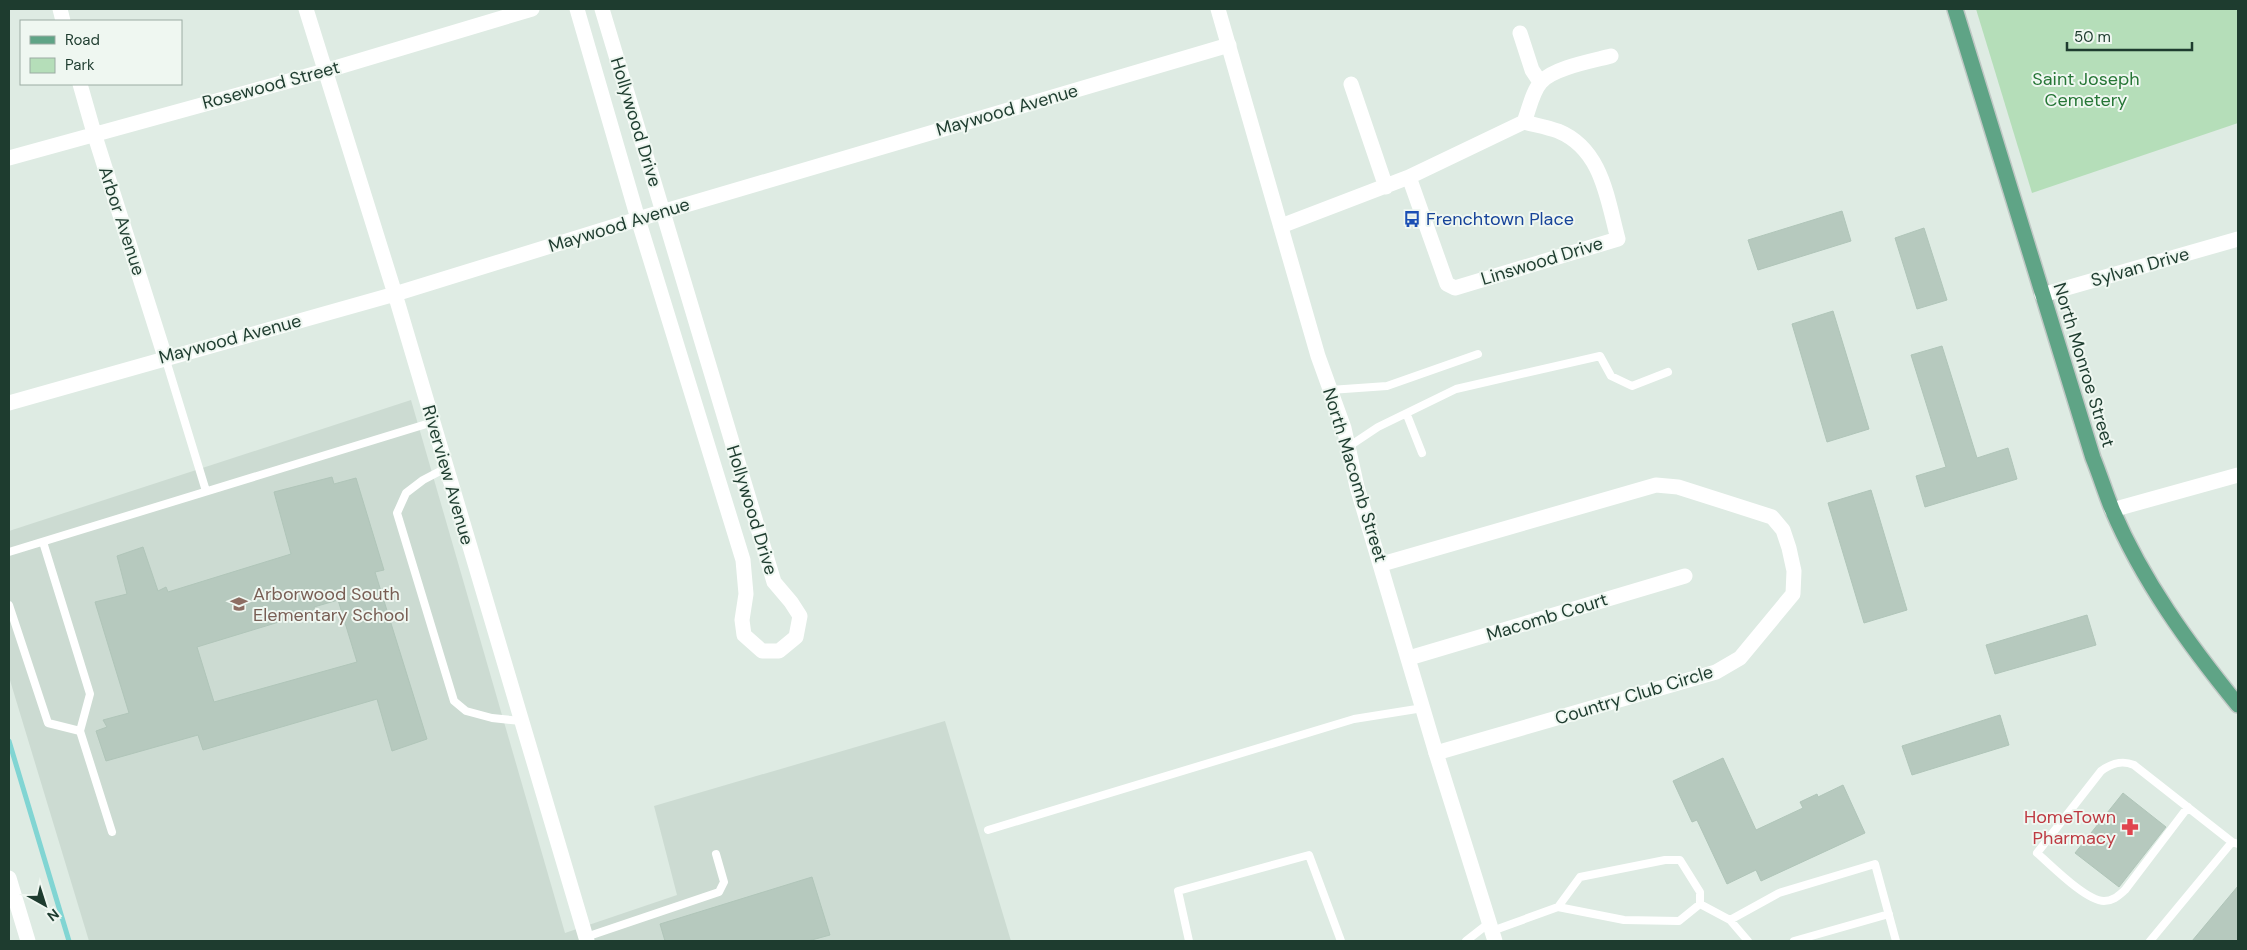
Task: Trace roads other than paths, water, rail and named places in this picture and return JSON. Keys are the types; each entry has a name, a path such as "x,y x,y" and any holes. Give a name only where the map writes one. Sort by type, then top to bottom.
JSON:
{"main road":[{"name":"North Monroe Street","path":"1955,9 2093,458 2112,510 2156,591 2192,646 2238,704"}],"street":[{"name":"Riverview Avenue","path":"306,9 395,294 586,939"},
{"name":"Rosewood Street","path":"9,158 325,71 532,9"},
{"name":"Hollywood Drive","path":"577,9 638,219 743,560 746,594 742,620 744,636 762,651 779,650 796,637 800,616 792,602 774,582 602,9"},
{"name":"North Macomb Street","path":"1218,9 1348,446 1357,487 1382,564 1436,753 1492,932"},
{"path":"1520,33 1532,70 1540,82"},
{"name":"Maywood Avenue","path":"9,403 166,357 395,294 638,219 1229,45"},
{"path":"1281,226 1409,177 1524,122 1540,82 1550,74 1611,56"},
{"path":"1351,84 1386,186"},
{"name":"Arbor Avenue","path":"80,85 94,134 166,357"},
{"name":"Linswood Drive","path":"1409,177 1447,284 1455,288 1618,239 1599,171 1590,154 1575,141 1558,131 1524,122"},
{"name":"Sylvan Drive","path":"2042,295 2238,239"},
{"path":"2112,510 2238,475"},
{"name":"Country Club Circle","path":"1382,564 1656,485 1678,487 1772,517 1783,530 1789,548 1794,571 1794,594 1740,658 1716,672 1436,753"},
{"name":"Macomb Court","path":"1409,658 1685,576"},
{"path":"9,878 28,941"}],"lane":[{"path":"1330,390 1387,386 1478,354"},
{"path":"1348,446 1378,427 1407,415 1456,390 1600,356 1611,376 1632,386 1668,372"},
{"path":"166,357 206,491"},
{"path":"1407,415 1422,453"},
{"path":"9,552 433,422"},
{"path":"446,468 423,480 406,493 397,513 454,701 466,711 492,718 521,721"},
{"path":"43,542 90,694 80,731 112,832"},
{"path":"9,605 48,723 80,731"},
{"path":"988,830 1354,720 1423,708"},
{"path":"2150,941 2235,843 2134,765 2126,762 2110,764 2101,771 2037,853 2088,896 2103,901 2114,899 2125,890 2188,807"},
{"path":"586,939 719,892 724,882 716,854"},
{"path":"1189,941 1178,891 1309,855 1342,941"},
{"path":"1558,907 1580,877 1665,860 1680,860 1700,892 1700,904"},
{"path":"1730,920 1779,893 1875,864 1896,941"},
{"path":"1466,941 1558,907 1624,920 1679,921 1700,904"},
{"path":"1700,904 1730,920 1748,941"},
{"path":"1794,941 1888,914"}],"waterway":[{"path":"9,741 69,941"}],"place":[{"name":"Frenchtown Place","path":"1412,219"},
{"name":"Arborwood South Elementary School","path":"239,604"},
{"name":"HomeTown Pharmacy","path":"2130,827"}],"park label":[{"name":"Saint Joseph Cemetery","path":"2086,89"}]}
